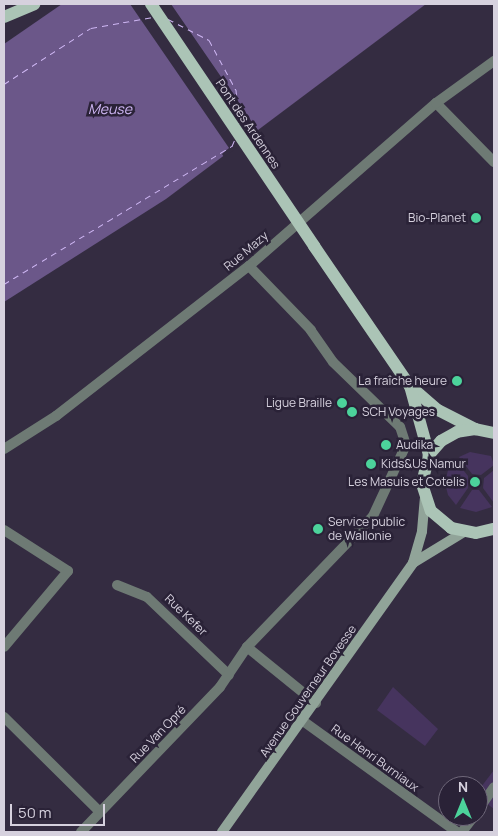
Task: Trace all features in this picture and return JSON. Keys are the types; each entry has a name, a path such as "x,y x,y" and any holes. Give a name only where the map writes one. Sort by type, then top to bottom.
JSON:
{"main road":[{"path":"4,17 34,4"},
{"name":"Pont des Ardennes","path":"151,4 410,386"},
{"path":"410,386 438,410 475,429 494,433"},
{"path":"410,386 429,455"},
{"path":"475,429 457,432 441,441 429,455 423,469 425,499 440,521 464,532 494,529"},
{"name":"Avenue Gouverneur Bovesse","path":"222,832 316,703 413,563 422,531 425,499"},
{"name":"Avenue Gouverneur Bovesse","path":"413,563 464,532"}],"street":[{"name":"Rue Mazy","path":"4,449 56,416 249,266 436,102 494,61"},
{"path":"436,102 494,162"},
{"name":"Rue Van Opré","path":"81,832 229,675 246,647 373,516 406,445 400,427 333,362 311,330 249,266"},
{"path":"4,530 68,571 4,647"},
{"name":"Rue Kefer","path":"117,585 148,597 229,675"},
{"path":"246,647 316,703"},
{"path":"4,717 100,812"},
{"name":"Rue Henri Burniaux","path":"303,721 457,832"}],"shaded area":[{"path":"470,452 491,456 494,465 481,475 472,474 459,457"},
{"path":"455,460 468,476 468,488 456,505 448,495 445,483 448,470"},
{"path":"494,470 494,503 483,488 484,478"},
{"path":"472,490 479,490 492,507 476,512 460,508"},
{"path":"393,687 438,729 425,746 377,710"},
{"path":"494,770 494,809 488,804 488,778"}],"water":[{"name":"Meuse","path":"62,4 426,4 166,199 4,302 4,44"}],"pier":[{"path":"130,4 171,4 259,132 224,157 222,154 229,148"}],"ferry route":[{"path":"4,84 91,28 153,17"},
{"path":"168,19 209,40 236,90 239,123"},
{"path":"4,284 232,146 235,139"}],"place":[{"name":"Bio-Planet","path":"476,218"},
{"name":"La fraîche heure","path":"457,381"},
{"name":"Ligue Braille","path":"342,403"},
{"name":"SCH Voyages","path":"352,412"},
{"name":"Audika","path":"386,445"},
{"name":"Kids&Us Namur","path":"371,464"},
{"name":"Les Masuis et Cotelis","path":"475,482"},
{"name":"Service public de Wallonie","path":"318,529"}]}
